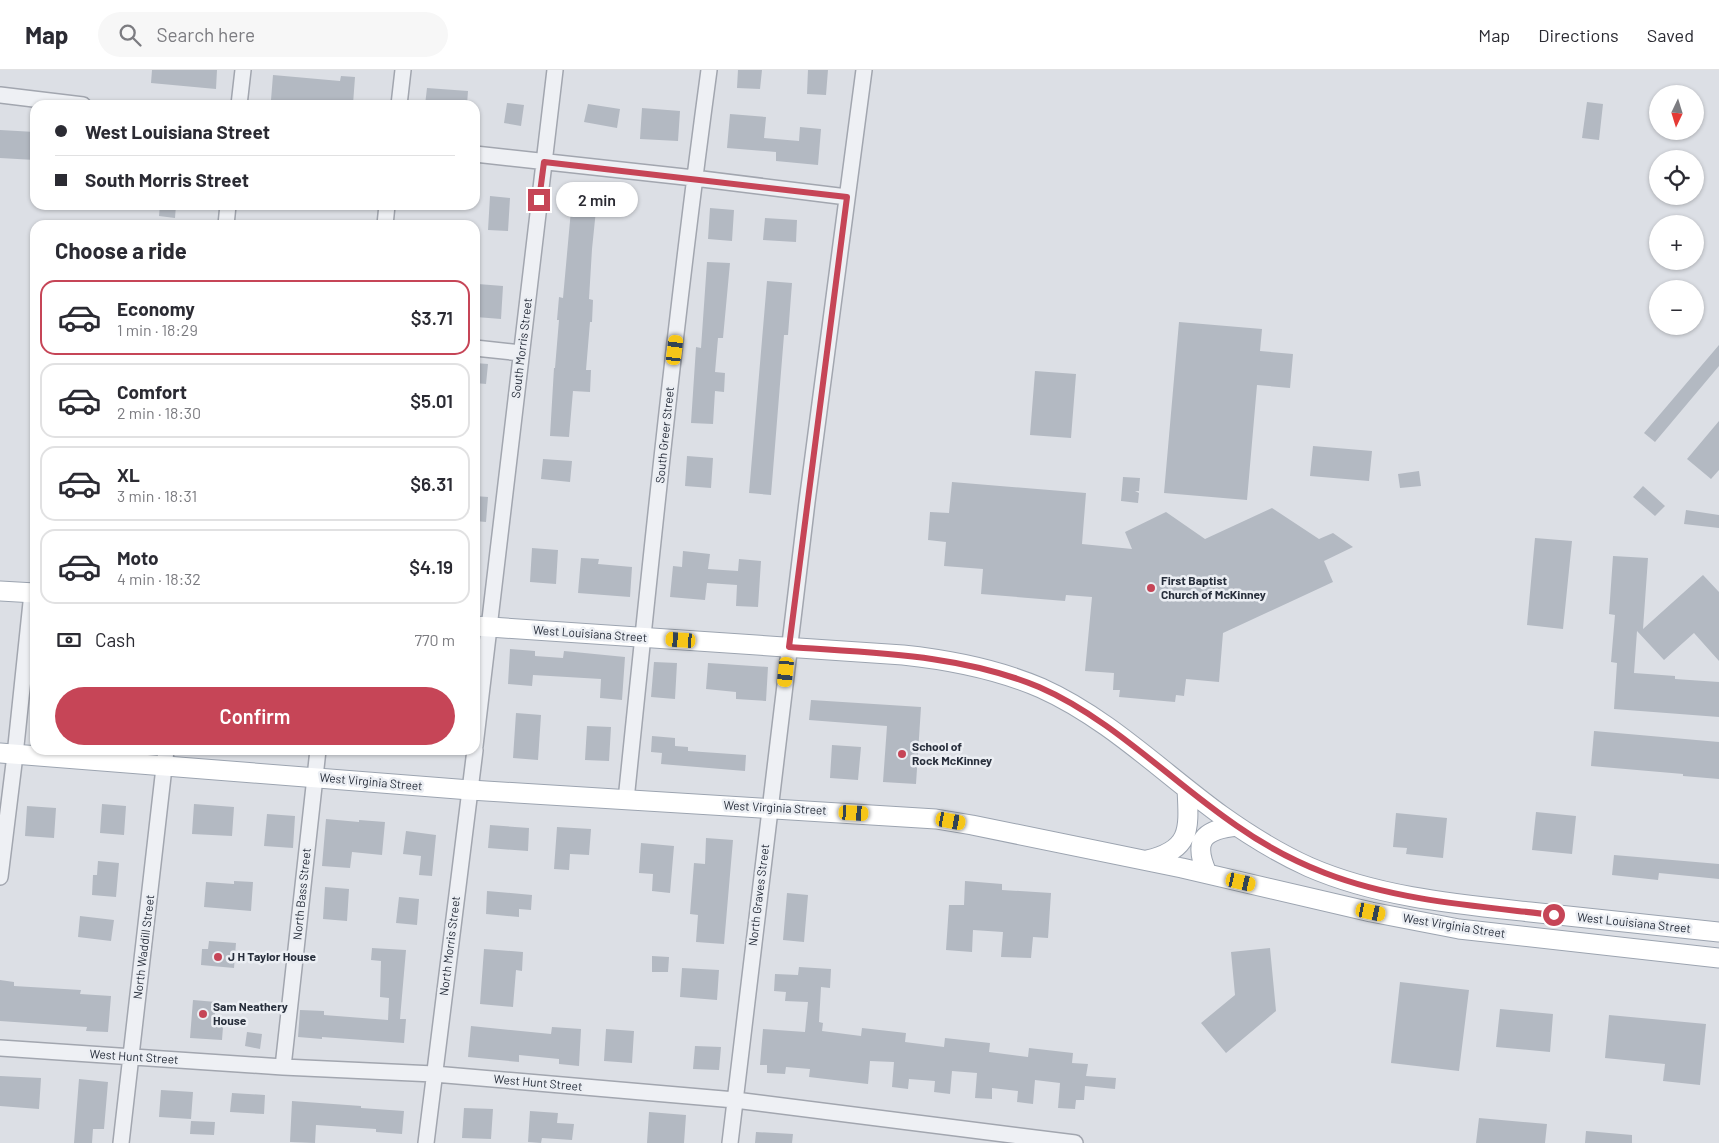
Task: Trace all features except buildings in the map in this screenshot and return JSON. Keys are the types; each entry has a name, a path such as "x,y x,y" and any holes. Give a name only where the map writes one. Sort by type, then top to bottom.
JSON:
{"main road":[{"path":"0,591 30,593"},
{"name":"West Louisiana Street","path":"482,626 930,658 970,665 1024,682 1058,697 1087,714 1237,826 1292,859 1342,879 1422,898 1490,908 1719,932"},
{"name":"West Virginia Street","path":"8,754 30,755"},
{"name":"West Virginia Street","path":"47,755 165,758 315,777 470,790 904,816 951,821 1207,873 1406,920 1487,932 1719,958"},
{"path":"1143,860 1169,853 1175,849 1184,837 1187,830 1187,788"},
{"path":"1207,873 1200,854 1200,846 1208,834 1215,830 1237,826"},
{"path":"1487,932 1490,908"}],"street":[{"path":"240,100 243,70"},
{"path":"400,100 403,70"},
{"name":"South Morris Street","path":"482,626 521,353 555,70"},
{"name":"South Greer Street","path":"626,800 642,637 694,178 709,70"},
{"name":"North Graves Street","path":"730,1143 789,647 864,70"},
{"path":"0,95 42,100"},
{"path":"480,155 847,197"},
{"path":"480,349 521,353"},
{"path":"0,877 8,754 30,612"},
{"path":"480,660 482,626"},
{"name":"North Bass Street","path":"282,1067 317,755"},
{"name":"North Morris Street","path":"426,1143 474,755"},
{"name":"North Waddill Street","path":"121,1143 165,758"},
{"name":"West Hunt Street","path":"0,1048 282,1067 434,1074 735,1100 1075,1143"}],"place":[{"name":"First Baptist Church of McKinney","path":"1151,588"},
{"name":"School of Rock McKinney","path":"902,754"},
{"name":"J H Taylor House","path":"218,957"},
{"name":"Sam Neathery House","path":"203,1014"}],"route":[{"path":"539,200 544,162 847,197 789,647 930,658 970,665 1009,676 1042,688 1074,706 1115,733 1219,814 1258,840 1310,867 1360,885 1382,890 1455,904 1554,915"}]}
